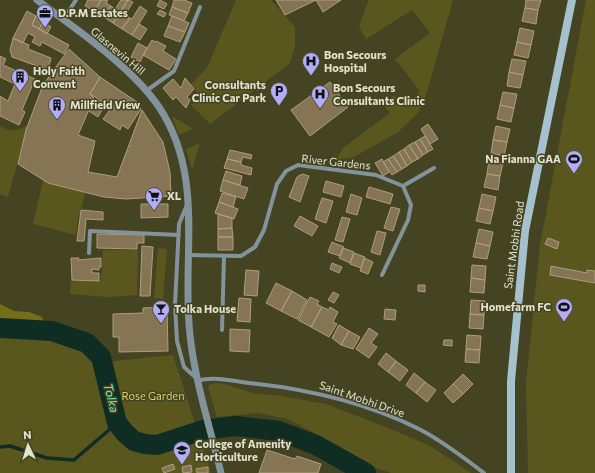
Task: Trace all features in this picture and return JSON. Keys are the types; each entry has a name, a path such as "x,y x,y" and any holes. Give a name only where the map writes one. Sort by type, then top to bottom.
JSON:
{"main road":[{"name":"Saint Mobhi Road","path":"511,473 511,381 525,231 572,0"}],"street":[{"name":"Glasnevin Hill","path":"36,0 133,76 159,108 176,145 184,170 188,201 188,318 196,379 221,473"},
{"path":"63,20 76,0"},
{"path":"146,91 174,71 200,7"},
{"name":"River Gardens","path":"189,255 224,257 241,256 255,247 264,230 277,184 286,170 298,165 376,175 403,186"},
{"path":"382,275 408,220 411,205 403,186 434,168"},
{"name":"Glasnevin Hill","path":"188,201 179,224 175,305 177,341 184,367 196,379"},
{"path":"89,253 90,231 179,234"},
{"path":"222,330 224,257"},
{"name":"Saint Mobhi Drive","path":"196,379 277,386 310,391 343,400 422,430 458,453 484,473"}],"green space":[{"path":"236,0 271,0 295,27 295,46 290,63 210,124 191,105 201,98 191,84 207,68"},
{"path":"369,0 453,0 427,92 418,113 398,132 354,157 336,160 343,148 390,113 383,104 394,95 404,107 420,91 395,59 430,33 412,10 366,39 359,26"},
{"name":"Homefarm FC","path":"586,0 595,0 595,473 528,473 526,382 540,245"},
{"path":"172,116 193,129 179,135"},
{"path":"28,125 8,197 0,194 0,126 8,130 14,130"},
{"path":"200,143 192,170 186,149"},
{"path":"43,180 48,183 86,191 78,218 76,235 33,224"},
{"path":"158,248 167,249 163,299 154,298"},
{"path":"103,250 138,250 137,295 108,297 70,294 71,280 101,280"},
{"name":"Rose Garden","path":"0,334 54,338 76,343 102,370 114,361 173,355 211,473 0,473"},
{"path":"214,383 225,384 252,393 282,396 326,404 430,446 471,473 391,473 365,464 322,437 288,419 258,413 217,417 208,386"}],"shaded area":[{"path":"0,304 14,311 29,312 42,317 45,325 0,321"}],"building":[{"path":"88,0 101,0 94,11 85,6"},
{"path":"101,0 108,0 106,3 111,6 104,17 94,11"},
{"path":"121,0 128,0 113,23 104,17 111,6 115,9"},
{"path":"128,0 133,2 125,15 130,18 122,29 113,23"},
{"path":"160,0 167,4 164,9 157,6"},
{"path":"174,0 184,0 192,3 188,13 172,7"},
{"path":"276,0 316,0 285,15"},
{"path":"316,0 341,0 323,12"},
{"path":"526,0 541,0 538,10 525,8"},
{"path":"140,6 147,11 132,35 122,29 130,18 132,19"},
{"path":"172,7 188,13 184,21 169,15"},
{"path":"525,8 538,10 536,24 522,21"},
{"path":"160,10 166,13 164,17 157,14"},
{"path":"27,11 36,16 32,25 69,45 64,54 42,42 40,46 32,42 35,37 28,33 23,43 13,38"},
{"path":"36,16 43,22 39,29 32,25"},
{"path":"172,16 189,23 185,32 168,26"},
{"name":"D.P.M Estates","path":"43,22 51,27 47,34 39,29"},
{"path":"139,24 147,29 140,40 132,35"},
{"path":"168,26 185,32 180,42 164,36"},
{"path":"520,28 534,31 531,45 517,42"},
{"path":"13,38 29,45 28,49 51,58 48,70 12,57 10,50"},
{"path":"152,40 166,46 163,51 176,59 169,70 143,55"},
{"path":"517,42 531,45 528,58 514,55"},
{"path":"138,43 147,48 140,62 131,57"},
{"name":"Millfield View","path":"69,49 100,77 90,94 94,98 78,135 95,141 88,172 117,177 142,110 163,142 170,172 171,196 126,199 104,197 48,183 18,164 26,130 43,85"},
{"name":"Holy Faith Convent","path":"0,56 6,59 3,65 35,79 22,110 25,112 19,125 0,116 0,96 8,101 15,84 0,77"},
{"path":"512,59 526,61 523,75 509,72"},
{"path":"509,72 523,75 520,88 507,86"},
{"path":"100,77 137,102 135,105 141,109 128,129 122,125 120,130 103,119 112,107 106,103 98,117 89,111 97,98 90,94"},
{"path":"185,78 194,89 187,97 190,100 186,108 176,97 173,100 163,88 173,79 181,88"},
{"name":"Bon Secours Consultants Clinic","path":"330,82 348,107 310,136 291,110"},
{"path":"503,92 517,94 514,108 500,105"},
{"path":"500,105 514,108 511,122 497,119"},
{"path":"428,124 438,139 430,144 421,129"},
{"path":"496,126 510,129 507,142 493,140"},
{"path":"425,136 433,149 428,152 420,139"},
{"path":"420,139 428,152 423,155 415,142"},
{"path":"493,140 507,142 504,156 491,153"},
{"path":"415,142 423,155 418,159 409,145"},
{"path":"409,145 418,159 412,162 404,149"},
{"path":"404,149 412,162 407,166 399,152"},
{"path":"230,150 252,155 251,159 243,157 241,162 227,159"},
{"path":"399,152 407,166 402,169 393,156"},
{"path":"393,156 402,169 397,172 388,159"},
{"path":"227,159 241,162 241,165 252,168 251,175 224,168"},
{"path":"382,159 389,172 383,176 375,163"},
{"path":"388,159 397,172 392,175 383,162"},
{"path":"489,160 503,163 500,176 487,174"},
{"path":"226,171 242,176 240,185 223,180"},
{"path":"302,174 309,176 300,202 289,197 297,177"},
{"path":"487,174 500,176 498,190 484,187"},
{"path":"223,180 248,188 244,199 220,191"},
{"path":"326,181 344,186 341,197 323,192"},
{"path":"369,187 393,194 390,204 366,197"},
{"path":"222,193 236,197 233,207 219,202"},
{"path":"351,194 362,198 357,215 346,212"},
{"path":"482,194 496,197 493,211 479,208"},
{"path":"322,198 333,201 326,223 315,219"},
{"path":"219,202 238,209 234,219 215,213"},
{"name":"XL","path":"141,204 168,204 168,217 141,218"},
{"path":"391,207 400,209 393,231 384,228"},
{"path":"479,208 493,211 490,224 476,221"},
{"path":"81,210 103,212 103,220 86,219 84,241 77,241"},
{"path":"218,214 232,218 232,228 218,229"},
{"path":"300,216 318,226 312,236 294,226"},
{"path":"342,217 350,219 343,242 335,240"},
{"path":"232,228 233,237 218,237 218,229"},
{"path":"479,229 493,232 490,246 476,243"},
{"path":"377,231 386,233 380,255 371,252"},
{"path":"97,234 144,235 144,243 137,243 137,249 97,248"},
{"path":"218,237 233,237 233,250 218,250"},
{"path":"548,238 559,242 557,249 545,244"},
{"path":"332,242 344,247 340,256 328,252"},
{"path":"476,243 490,246 487,259 473,257"},
{"path":"142,246 153,247 150,296 140,296"},
{"path":"343,248 354,252 350,263 339,258"},
{"path":"354,253 365,257 361,268 350,264"},
{"path":"71,258 79,258 78,260 101,258 101,267 99,267 99,270 92,269 92,273 99,273 99,281 72,280"},
{"path":"364,258 373,262 368,274 360,271"},
{"path":"332,263 342,267 339,273 330,269"},
{"path":"472,265 486,266 485,280 471,278"},
{"path":"551,266 587,273 587,270 595,271 595,283 550,275"},
{"path":"246,270 259,271 257,296 244,295"},
{"path":"471,278 485,280 484,293 470,292"},
{"path":"276,283 292,291 281,311 266,303"},
{"path":"418,285 425,285 425,292 418,291"},
{"path":"292,291 307,300 297,319 281,311"},
{"path":"333,292 339,295 334,303 328,300"},
{"path":"310,297 319,301 317,304 322,307 311,327 298,320"},
{"path":"239,298 251,299 250,322 237,321"},
{"path":"471,300 485,301 484,315 470,314"},
{"path":"167,307 168,351 119,352 119,337 113,337 113,314 143,313 143,308"},
{"path":"322,307 329,310 330,307 338,312 333,322 337,324 329,337 311,327"},
{"path":"385,309 396,310 395,320 384,319"},
{"path":"470,314 484,315 483,329 469,328"},
{"path":"339,325 349,331 341,345 332,338"},
{"path":"369,328 378,334 371,343 377,347 369,358 356,349"},
{"path":"230,329 250,330 249,352 230,351"},
{"path":"349,331 360,337 353,349 341,345"},
{"path":"467,335 481,336 480,350 466,349"},
{"path":"444,340 452,340 452,346 443,345"},
{"path":"466,349 480,350 479,363 465,362"},
{"path":"386,353 396,361 388,372 378,364"},
{"path":"396,361 408,370 400,381 388,372"},
{"path":"414,373 425,382 416,393 406,385"},
{"path":"463,374 473,384 463,394 453,384"},
{"path":"425,382 436,390 427,402 416,393"},
{"path":"453,384 463,394 453,403 444,393"},
{"path":"267,450 295,459 297,456 321,464 318,473 259,473"},
{"path":"173,464 175,469 164,473 162,468"},
{"path":"191,465 192,472 183,473 182,467"},
{"path":"208,467 208,473 197,473 196,469"}],"waterway":[{"name":"Tolka","path":"0,328 52,331 87,343 101,357 117,423 134,441 157,445 203,430 236,426 279,431 316,445 366,473"},
{"path":"0,447 10,446 47,458 74,460 117,423"}],"place":[{"name":"D.P.M Estates","path":"45,28"},
{"name":"Bon Secours Hospital","path":"311,76"},
{"name":"Holy Faith Convent","path":"20,92"},
{"name":"Consultants Clinic Car Park","path":"279,106"},
{"name":"Bon Secours Consultants Clinic","path":"320,109"},
{"name":"Millfield View","path":"57,120"},
{"name":"Na Fianna GAA","path":"574,174"},
{"name":"XL","path":"154,211"},
{"name":"Homefarm FC","path":"564,322"},
{"name":"Tolka House","path":"161,324"},
{"name":"College of Amenity Horticulture","path":"182,465"}]}
